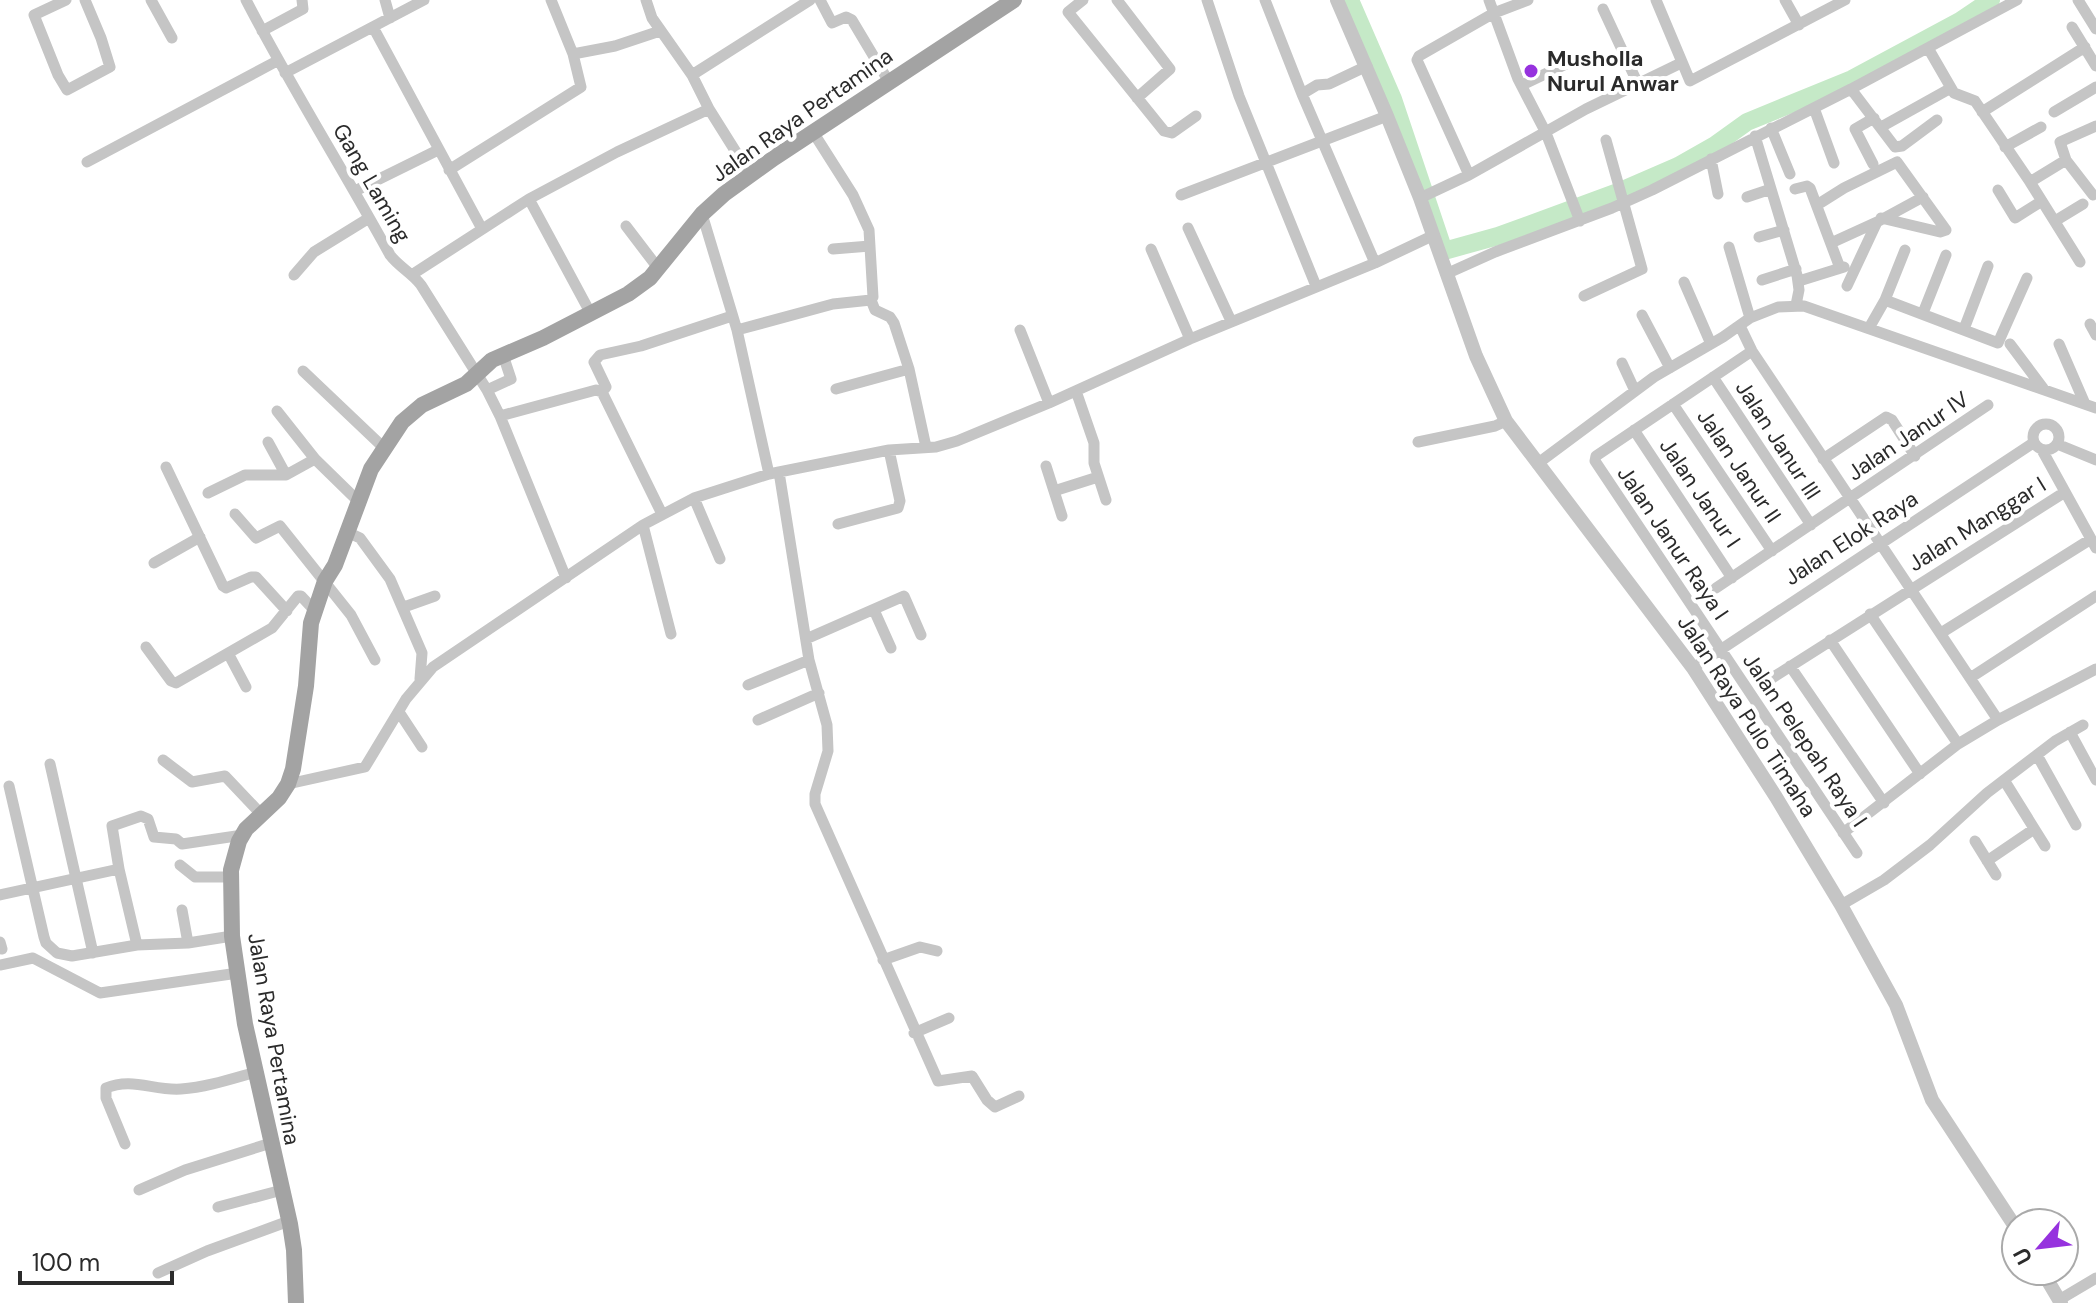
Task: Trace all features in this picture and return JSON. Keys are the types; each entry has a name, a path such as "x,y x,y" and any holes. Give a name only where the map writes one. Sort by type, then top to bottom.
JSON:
{"main road":[{"name":"Jalan Raya Pertamina","path":"296,1303 294,1250 289,1221 256,1072 232,936 231,877 234,856 243,835 279,798 288,784 306,686 311,623 371,469 407,417 422,405 454,391 492,360 628,294 658,268 702,214 724,194 1014,0"}],"street":[{"path":"66,0 34,15 67,90 110,67 85,0"},
{"path":"151,0 172,38"},
{"name":"Gang Laming","path":"246,0 277,61 395,262 413,274 487,390 566,578"},
{"path":"262,31 303,9 302,0"},
{"path":"385,0 390,18"},
{"path":"285,73 424,0"},
{"path":"449,170 579,89 581,82 573,54 551,0"},
{"path":"646,0 660,31 692,75 709,109 751,176"},
{"path":"692,75 810,0"},
{"path":"820,0 832,23 846,17 852,20 889,82"},
{"path":"1083,0 1068,12 1168,134 1196,116"},
{"path":"1117,0 1170,69 1137,98"},
{"path":"1207,0 1239,96 1316,286"},
{"path":"1265,0 1375,263"},
{"name":"Jalan Raya Pulo Timaha","path":"1337,0 1387,116 1427,196 1432,236 1449,273 1476,356 1506,421 1544,458 1696,666 1845,903 1903,1021 1925,1087 2002,1207"},
{"path":"1489,0 1577,213"},
{"path":"1469,175 1417,60 1423,53 1494,13 1528,0"},
{"path":"1656,0 1689,80 1845,0"},
{"path":"1785,0 1799,25"},
{"path":"1449,273 1577,213 1711,159 1851,89 2017,0"},
{"path":"2078,0 2096,29"},
{"path":"1603,9 1638,84"},
{"path":"373,27 482,229"},
{"path":"2072,27 2096,66"},
{"path":"573,54 615,46 660,31"},
{"path":"1982,112 2085,47"},
{"path":"1928,48 1957,95 1975,101 2080,262"},
{"path":"87,162 277,61"},
{"path":"1427,196 1586,109 1681,63"},
{"path":"1522,85 1566,64"},
{"path":"1302,94 1367,66"},
{"path":"1873,164 1855,129 1878,122 1951,88"},
{"path":"1851,89 1878,122 1892,146 1897,148 1937,120"},
{"path":"2054,112 2096,90"},
{"path":"1814,108 1834,163"},
{"path":"413,274 529,199 617,152 709,109"},
{"path":"1181,195 1387,116"},
{"path":"2055,221 2088,200 2066,160 2060,142 2096,126"},
{"path":"2005,147 2041,127"},
{"path":"1771,128 1790,174"},
{"path":"813,132 860,208 869,230 871,300 875,310 890,317 894,323 909,369 926,447"},
{"path":"1755,136 1797,275 1796,305"},
{"path":"1584,296 1642,270 1606,140"},
{"path":"355,191 438,150"},
{"path":"1711,159 1718,194"},
{"path":"2030,182 2066,160"},
{"path":"1817,205 1897,162 1944,226 1944,232 1879,220"},
{"path":"1795,189 1807,186 1840,268"},
{"path":"1747,197 1771,189"},
{"path":"1998,190 2015,218 2042,201"},
{"path":"1831,243 1923,197"},
{"path":"529,199 591,314"},
{"path":"702,214 737,330 774,473 809,660 827,725 828,751 815,804 914,1033 938,1081 972,1076 995,1107 1019,1096"},
{"path":"294,275 314,252 369,218"},
{"path":"1847,286 1879,220"},
{"path":"626,226 658,268"},
{"path":"1188,228 1231,321"},
{"path":"1759,237 1784,230"},
{"path":"288,784 365,767 419,681 463,645 643,525 694,498 774,473 889,450 957,441 1432,236"},
{"path":"833,249 870,246"},
{"path":"1729,247 1750,318"},
{"path":"1151,249 1190,339"},
{"path":"1869,328 1885,300 1905,250"},
{"path":"1923,313 1946,255"},
{"path":"1762,280 1840,268 1856,262"},
{"path":"1964,329 1988,266"},
{"path":"1885,300 1998,343 2027,278"},
{"path":"1684,282 1711,344"},
{"path":"737,330 833,304 871,300"},
{"path":"1544,458 1635,391 1750,318 1778,307 1796,305 2091,406"},
{"path":"1642,315 1670,368"},
{"path":"602,392 606,387 594,362 600,355 641,346 732,316"},
{"path":"1740,326 1752,351 1998,720"},
{"path":"1020,330 1049,403"},
{"path":"2010,344 2044,390"},
{"path":"2059,344 2091,406"},
{"name":"Jalan Janur Raya I","path":"1715,652 1596,465 1596,456 1752,351"},
{"path":"487,390 511,379 503,355"},
{"path":"1622,363 1635,391"},
{"path":"836,389 909,369"},
{"path":"303,371 384,448"},
{"name":"Jalan Janur III","path":"1713,377 1811,525"},
{"path":"500,416 596,390 602,392 662,514"},
{"path":"1076,391 1094,443 1094,460 1106,500"},
{"name":"Jalan Janur II","path":"1673,404 1772,551"},
{"name":"Jalan Janur IV","path":"1716,588 1988,405"},
{"path":"277,411 315,459 358,501"},
{"path":"1823,459 1886,417 1892,420 1915,456"},
{"path":"1418,442 1506,421"},
{"path":"1941,633 2094,543 2038,447 2033,432 2036,427 2046,424 2056,429 2057,444 2053,449 2038,447"},
{"name":"Jalan Janur I","path":"1634,430 1732,578"},
{"path":"268,442 286,475"},
{"path":"2057,444 2096,460"},
{"name":"Jalan Elok Raya","path":"1696,666 1879,544 2038,447"},
{"path":"838,524 898,508 900,501 889,450"},
{"path":"208,493 245,475 286,475 315,459"},
{"path":"1046,466 1062,516"},
{"path":"166,467 225,588 256,577 287,611"},
{"path":"1054,491 1098,477"},
{"name":"Jalan Manggar I","path":"1772,678 2065,492"},
{"path":"694,498 720,559"},
{"path":"235,514 256,538 280,526 351,615 375,660"},
{"path":"643,525 671,634"},
{"path":"347,532 360,538 390,579 404,607 422,653 419,681"},
{"path":"154,563 200,537"},
{"path":"146,647 171,681 176,683 272,628 295,598 300,596 315,611"},
{"path":"404,607 435,596"},
{"path":"806,639 904,596 921,635"},
{"path":"1970,678 2096,596"},
{"path":"874,610 891,648"},
{"path":"1870,614 1958,744"},
{"path":"1830,640 1920,774"},
{"name":"Jalan Pelepah Raya I","path":"1715,652 1857,853"},
{"path":"228,653 246,687"},
{"path":"748,685 809,660"},
{"path":"1790,666 1884,803"},
{"path":"1843,833 1958,744 2096,669"},
{"path":"758,720 819,693"},
{"path":"399,712 422,747"},
{"path":"1845,903 1930,845 2004,780 2083,725"},
{"path":"2070,732 2096,780"},
{"path":"2037,755 2076,825"},
{"path":"163,760 192,782 225,776 261,814"},
{"path":"50,764 93,953"},
{"path":"2004,780 2045,846"},
{"path":"9,786 44,937 49,947 66,956 137,945 188,943 232,936"},
{"path":"137,945 112,826 141,816 148,819 154,837 176,839 182,844 243,835"},
{"path":"1987,861 2034,829"},
{"path":"1975,841 1996,875"},
{"path":"180,865 195,877 231,877"},
{"path":"0,895 119,869"},
{"path":"182,910 188,943"},
{"path":"883,960 920,947 937,951"},
{"path":"0,965 33,958 100,993 238,973"},
{"path":"914,1033 949,1018"},
{"path":"125,1144 106,1098 106,1088 135,1082 180,1089 215,1084 256,1072"},
{"path":"139,1190 185,1170 271,1143"},
{"path":"218,1207 282,1190"},
{"path":"158,1273 289,1221"},
{"path":"2066,1297 2096,1278"}],"waterway":[{"path":"1350,0 1393,99 1444,251 1498,236 1618,192 1678,166 1747,122 1852,79 1960,21 1991,0"}],"place":[{"name":"Musholla Nurul Anwar","path":"1531,71"}]}
